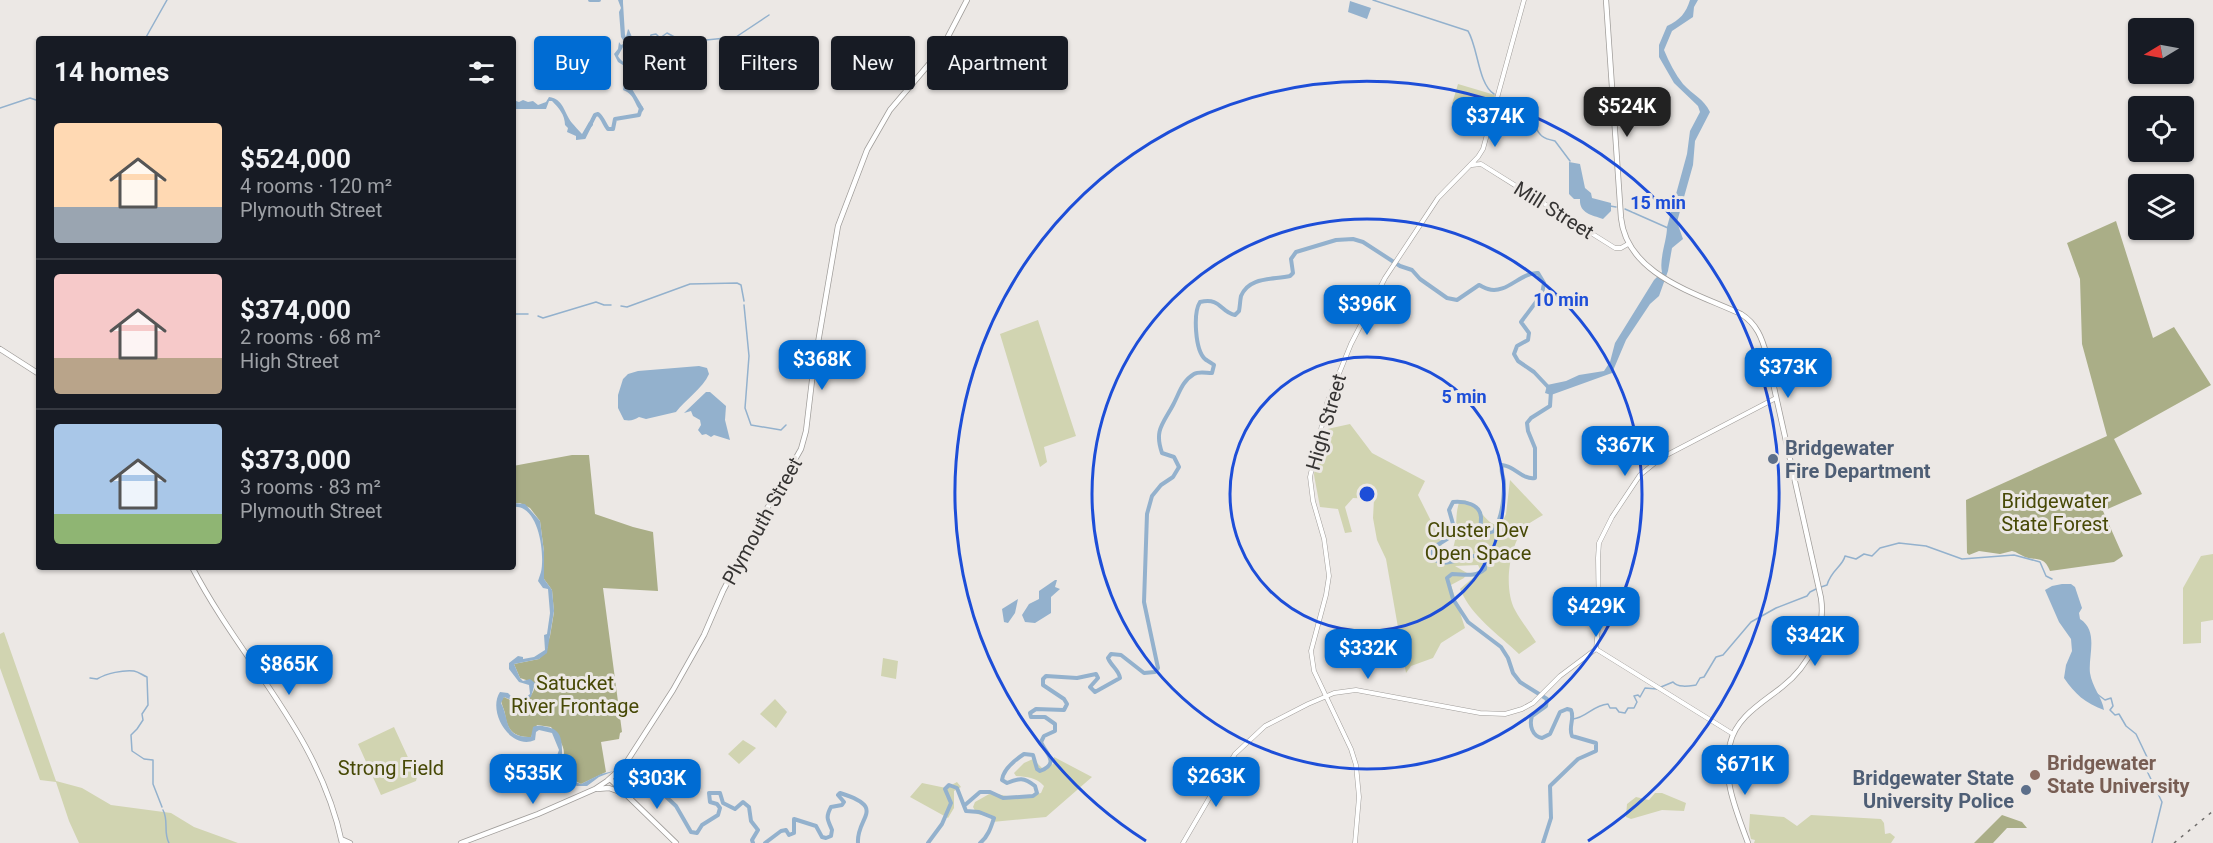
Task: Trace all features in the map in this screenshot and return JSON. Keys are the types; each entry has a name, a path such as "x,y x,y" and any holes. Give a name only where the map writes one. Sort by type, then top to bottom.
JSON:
{"main road":[{"name":"Plymouth Street","path":"461,843 538,814 595,789 620,772 688,664 756,526 798,456 806,431 835,238 845,202 877,130 893,107 941,50 967,0"},
{"path":"1606,0 1621,222 1628,244 1637,256 1659,275 1741,314 1754,324 1762,339 1819,588 1822,620 1808,657 1792,679 1750,713 1734,732 1728,751 1729,782 1748,843"},
{"path":"0,349 36,372"},
{"path":"194,570 217,610 292,720 328,791 342,841 350,843"},
{"path":"620,772 620,786 623,793"},
{"path":"611,778 623,793 676,843"},
{"path":"595,789 609,788 623,793"}],"street":[{"name":"High Street","path":"1355,843 1359,797 1357,769 1352,749 1313,669 1310,657 1329,579 1324,539 1311,491 1311,471 1323,417 1360,325 1392,267 1438,198 1479,156 1485,143 1524,0"},
{"path":"1471,165 1481,164 1479,156"},
{"name":"Mill Street","path":"1481,164 1615,248 1628,244"},
{"path":"1183,843 1238,751 1268,724 1326,696 1343,690 1360,690 1493,715 1520,710 1541,695 1563,673 1596,649 1599,543 1612,517 1640,475 1661,458 1776,398"},
{"path":"1598,641 1603,653"},
{"path":"1596,649 1720,726 1734,732"}],"green space":[{"path":"1458,84 1495,95 1492,103 1452,104"},
{"name":"Bridgewater State Forest","path":"2116,221 2153,338 2174,327 2211,385 2114,439 2142,494 2103,511 2123,556 2114,562 2050,571 2043,561 2012,551 2000,554 1979,551 1969,555 1967,553 1966,500 2107,436 2082,344 2080,279 2067,243"},
{"path":"1038,320 1076,436 1044,447 1047,462 1040,467 1000,334"},
{"name":"Cluster Dev Open Space","path":"1350,424 1372,453 1425,481 1418,495 1442,543 1440,551 1445,562 1448,563 1454,545 1460,500 1473,504 1490,522 1501,525 1506,514 1510,480 1543,515 1527,525 1521,533 1512,554 1509,578 1511,601 1536,642 1519,654 1486,624 1471,608 1460,589 1481,571 1478,565 1455,566 1467,573 1464,578 1451,585 1465,628 1441,643 1433,658 1411,666 1406,673 1386,559 1377,540 1373,518 1374,499 1353,498 1345,507 1352,532 1345,533 1338,509 1320,507 1314,475 1318,431"},
{"name":"Satucket River Frontage","path":"572,455 589,455 595,514 653,532 658,591 603,588 622,732 619,739 601,742 606,772 581,784 566,776 563,767 563,746 551,727 537,725 531,737 520,736 512,732 501,699 504,697 520,701 532,694 535,683 520,678 514,664 539,659 548,647 554,612 552,590 544,579 544,552 540,521 530,508 516,503 516,465"},
{"path":"2213,554 2213,620 2201,622 2201,643 2183,644 2183,588 2201,556"},
{"path":"4,632 56,781 82,788 111,805 171,813 194,827 238,843 79,843 56,782 40,780 0,668 0,634"},
{"path":"883,658 898,661 896,679 881,676"},
{"path":"775,699 787,712 776,728 760,714"},
{"name":"Strong Field","path":"394,727 417,777 416,781 381,795 358,744"},
{"path":"743,740 756,748 739,764 728,754"},
{"path":"1054,757 1092,777 1046,817 992,822 991,817 977,814 973,807 975,802 991,793 1017,798 1041,793 1044,786 1041,783 1031,778 1016,776 1014,773 1024,763 1033,759 1043,769 1047,769 1054,763"},
{"path":"957,782 961,787 954,791 954,808 948,818 910,797 922,783 946,788"},
{"path":"1655,793 1662,793 1686,803 1684,811 1662,810 1631,819 1626,817 1627,804 1636,797 1649,800"},
{"path":"1750,814 1784,817 1797,826 1811,815 1881,819 1884,823 1885,834 1890,833 1895,837 1891,843 1754,843 1755,840 1751,839 1749,830"},
{"path":"2002,815 2022,822 2027,828 2007,828 1993,843 1974,843"}],"water":[{"path":"618,0 623,0 626,36 623,36 623,40 619,12 621,8"},
{"path":"1690,0 1698,0 1694,7 1693,17 1672,31 1664,50 1680,80 1705,104 1710,112 1695,141 1693,165 1677,222 1683,239 1672,248 1668,271 1659,296 1650,304 1626,340 1612,373 1551,395 1545,393 1547,385 1566,381 1579,375 1604,371 1610,362 1615,343 1654,280 1662,272 1667,227 1687,154 1690,131 1700,112 1698,106 1674,83 1659,57 1659,45 1667,26 1682,16"},
{"path":"1350,1 1371,8 1367,19 1348,12"},
{"path":"619,42 623,44 623,47 618,56 623,61 623,65 618,62 614,54"},
{"path":"623,90 633,90 644,109 642,112 637,106 630,94"},
{"path":"549,97 558,100 572,123 582,134 589,122 593,120 593,125 585,139 576,140 576,136 567,132 568,128 563,115 552,101 549,101 546,109 516,109 516,101 533,101 538,105 546,102"},
{"path":"1569,162 1580,164 1585,188 1591,193 1592,198 1611,203 1611,211 1603,219 1587,213 1581,207 1580,199 1574,199 1569,194"},
{"path":"699,366 707,368 709,374 703,384 676,412 646,419 639,417 624,420 618,408 618,395 623,379 628,374 638,371"},
{"path":"706,392 710,392 726,406 725,420 730,440 714,435 711,437 706,434 702,435 698,430 701,425 700,420 693,416 691,411 684,413"},
{"path":"516,503 525,504 540,521 544,552 544,579 552,590 554,611 547,653 539,659 514,664 523,681 530,679 535,683 531,697 518,702 504,697 501,703 509,727 516,734 531,737 533,727 538,726 555,730 559,734 563,770 570,780 581,784 601,774 614,771 599,777 587,786 570,783 570,790 557,774 554,764 559,750 552,733 539,730 536,732 535,740 526,742 517,740 503,727 496,709 500,692 508,693 513,698 525,698 530,694 529,685 519,682 509,669 509,663 518,656 523,659 534,657 545,650 544,635 547,634 550,613 548,589 543,588 538,581 542,564 541,543 534,522 529,513 516,507"},
{"path":"1057,580 1055,587 1060,589 1051,597 1051,613 1035,623 1025,622 1022,615 1029,604 1039,599 1039,591"},
{"path":"2062,584 2071,584 2075,587 2082,608 2079,613 2080,619 2086,624 2091,637 2091,678 2104,710 2081,697 2064,678 2072,651 2071,639 2059,622 2045,590"},
{"path":"1018,599 1015,613 1008,623 1004,622 1002,609"}],"waterway":[{"path":"147,36 167,0"},
{"path":"590,0 599,0"},
{"path":"1373,0 1468,31 1481,74 1494,94"},
{"path":"707,40 736,37 769,15"},
{"path":"663,36 667,33 673,36"},
{"path":"651,36 656,34 658,36"},
{"path":"1499,97 1528,116 1540,135 1555,141 1570,161"},
{"path":"0,108 30,98 36,100"},
{"path":"584,137 595,115 600,116 608,129 613,129 615,119 639,115 641,108"},
{"path":"1610,206 1616,207"},
{"path":"1625,209 1668,228"},
{"path":"965,805 980,792 990,792 1003,798 1033,796 1037,793 1035,786 1028,781 1018,779 1007,783 1002,780 1007,769 1024,754 1033,755 1037,769 1040,771 1050,765 1050,758 1041,742 1044,736 1055,731 1055,724 1045,717 1031,717 1030,713 1036,709 1064,710 1067,704 1064,699 1043,685 1043,679 1046,676 1077,678 1096,674 1098,678 1090,687 1095,692 1120,678 1108,658 1111,654 1121,655 1144,673 1155,672 1158,668 1144,602 1147,514 1152,496 1161,485 1173,477 1179,467 1174,457 1162,453 1159,438 1161,428 1186,380 1196,373 1212,373 1214,365 1205,359 1197,340 1196,314 1200,302 1216,303 1235,315 1239,311 1241,296 1250,285 1262,280 1290,276 1293,273 1291,259 1296,252 1336,240 1353,239 1363,242 1400,266 1412,270 1420,279 1447,298 1457,300 1479,285 1488,289 1501,289 1526,276 1538,273 1544,283 1542,294 1521,322 1529,333 1528,340 1517,346 1514,354 1518,361 1534,372 1550,389"},
{"path":"621,306 627,307 690,284 737,283 741,285 744,301"},
{"path":"538,316 543,318 596,302 611,305"},
{"path":"744,305 749,356 745,408 751,425 781,430 786,425"},
{"path":"516,314 528,314"},
{"path":"1543,843 1551,818 1550,786 1578,759 1596,751 1596,743 1572,736 1572,713 1567,709 1560,712 1550,734 1542,738 1534,733 1531,726 1532,716 1546,706 1547,699 1520,682 1513,673 1501,647 1468,622 1453,599 1447,578 1452,574 1469,575 1481,572 1485,569 1483,559 1478,556 1442,563 1435,559 1431,549 1455,531 1449,510 1453,502 1475,506 1480,513 1482,532 1494,531 1503,502 1502,465 1526,477 1535,478 1535,448 1527,423 1550,406 1551,391"},
{"path":"1821,587 1827,585 1845,556 1856,559 1864,554 1872,556 1880,548 1899,543 1926,546 1962,559 2014,555 2040,562 2046,576 2052,579"},
{"path":"1661,687 1673,682 1681,686 1696,685 1700,678 1704,677 1716,657 1723,655 1751,622 1776,608 1807,596 1816,589"},
{"path":"90,678 97,679 130,671 136,671 147,677 148,705 142,714 143,720 131,735 132,751 144,759 153,760 153,784 162,807"},
{"path":"1573,719 1608,704 1610,708 1616,708 1619,712 1625,713 1628,708 1634,708 1637,702 1634,696 1640,697 1645,688 1657,689"},
{"path":"2097,694 2105,700 2111,698 2113,706 2110,710 2115,715 2119,714 2126,726 2136,734 2147,757 2147,771 2162,802 2152,843"},
{"path":"618,774 656,788"},
{"path":"928,843 942,824 951,803 945,789 949,785 957,788 966,811 979,812 994,818 987,835 980,843"},
{"path":"661,792 676,806 691,832 697,833 702,825 718,815 720,808 717,804 710,802 709,793 720,793 723,803 735,809 743,802 749,807 751,821 758,830 752,840 753,843"},
{"path":"765,843 781,831 786,830 789,835 794,833 794,819 816,826 822,837 831,836 832,830 828,814 831,807 842,805 844,802 838,795 840,793 863,803 866,809 858,843"},
{"path":"163,810 169,843"}],"railway":[{"path":"2174,843 2213,811"}],"place":[{"name":"Bridgewater Fire Department","path":"1773,459"},
{"name":"Bridgewater State University","path":"2035,775"},
{"name":"Bridgewater State University Police","path":"2026,790"}]}
